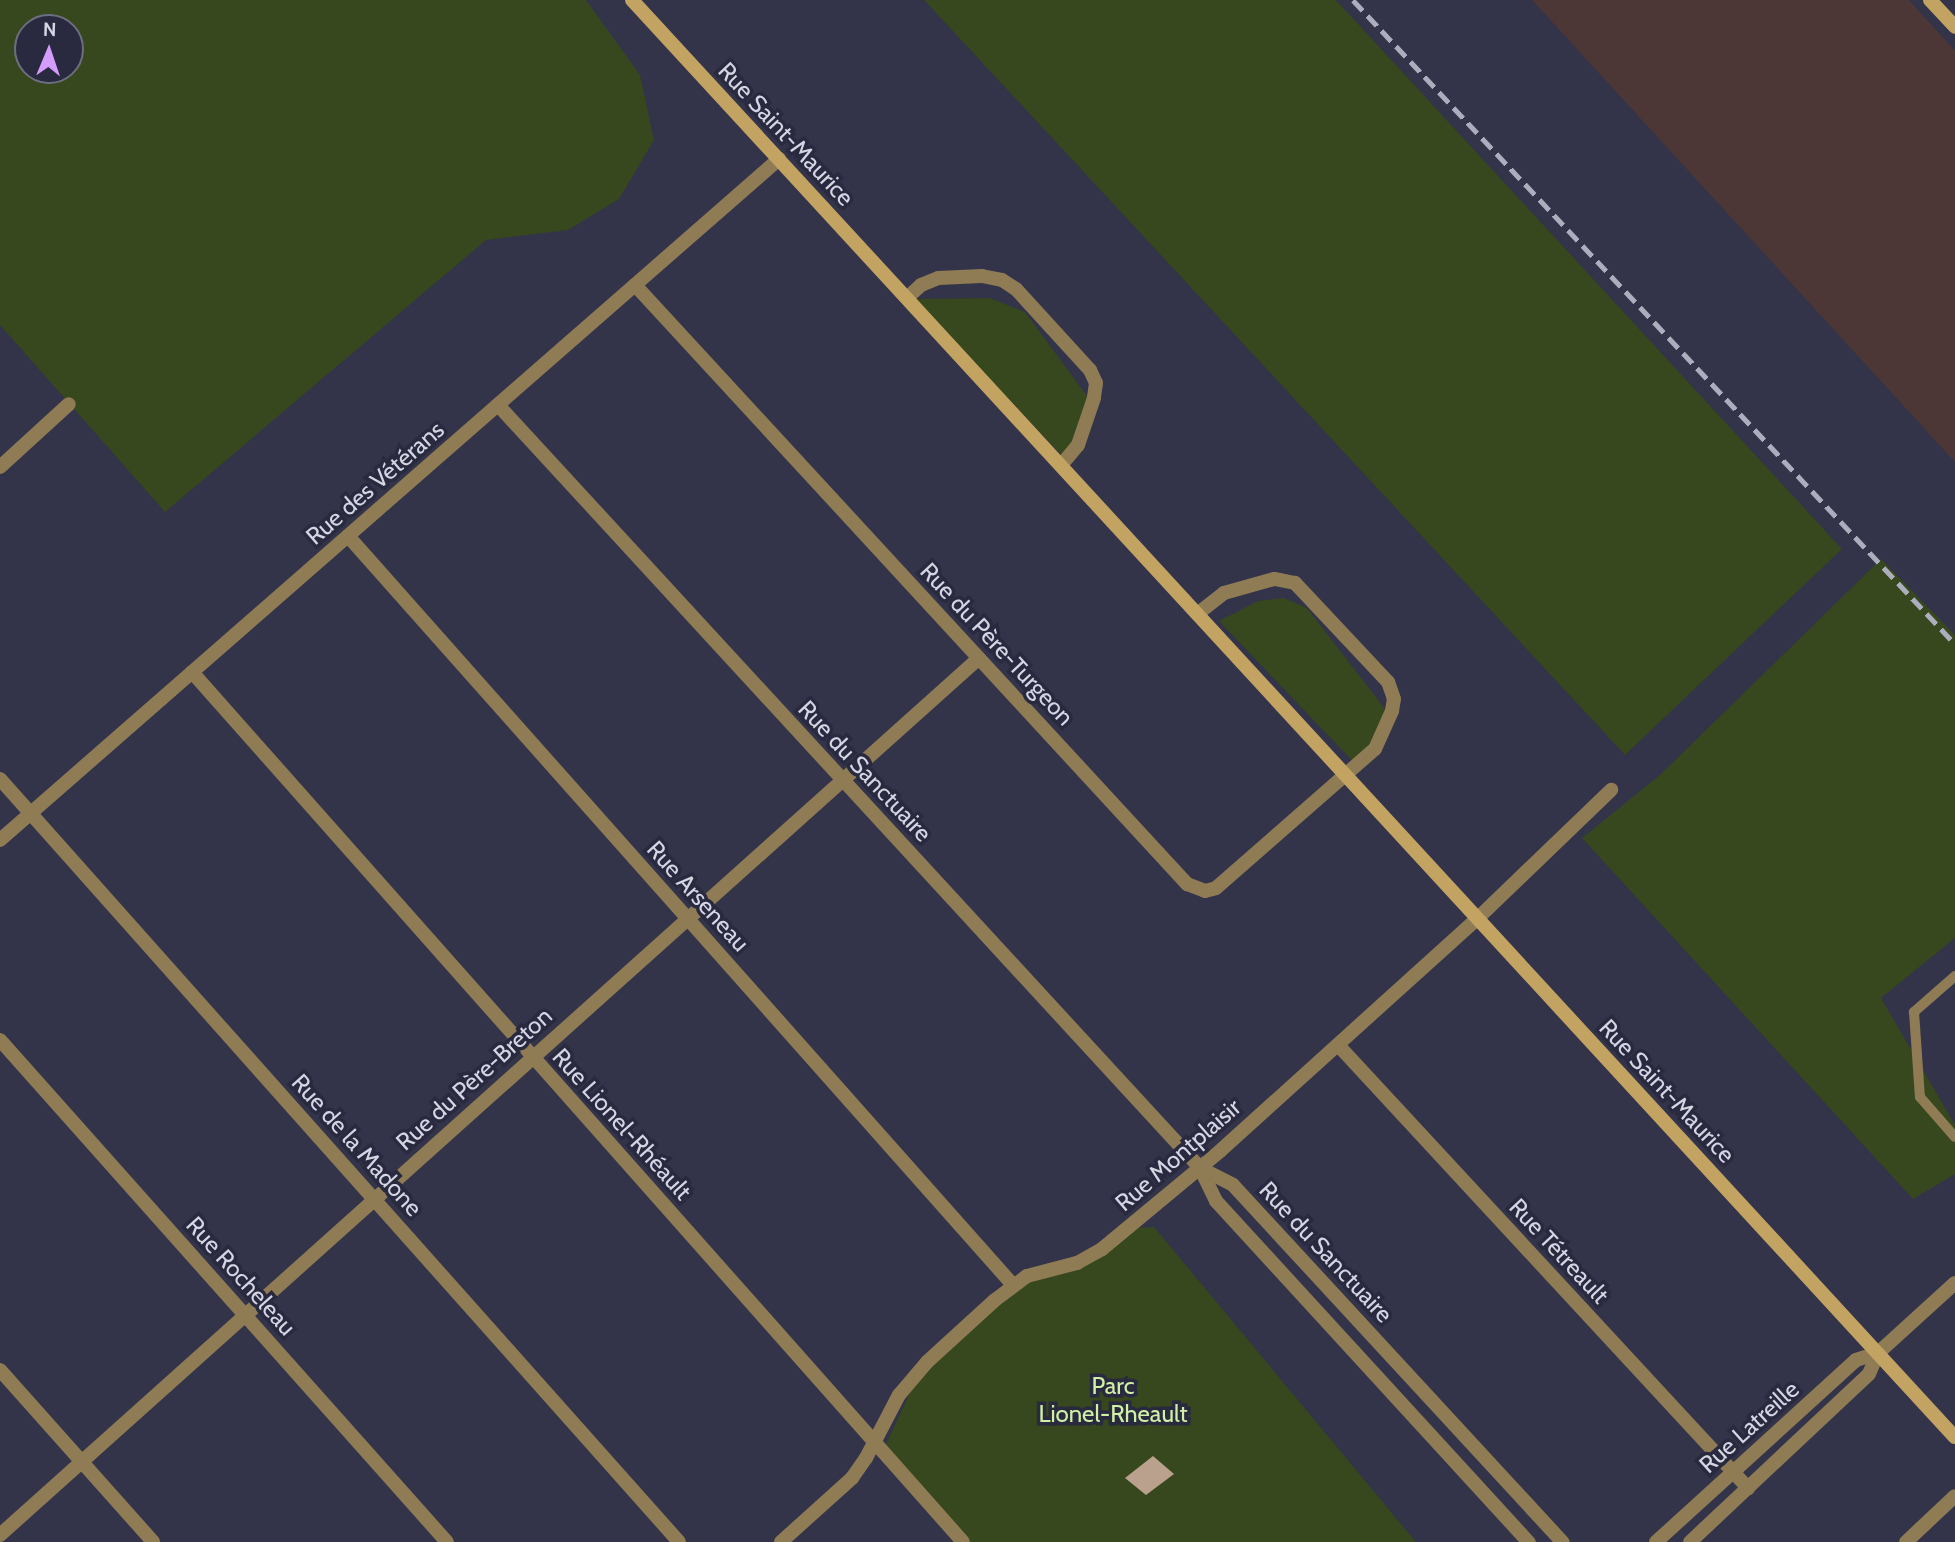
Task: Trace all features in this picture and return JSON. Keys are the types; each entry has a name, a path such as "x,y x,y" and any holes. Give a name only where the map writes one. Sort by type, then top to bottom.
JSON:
{"street":[{"name":"Rue Saint-Maurice","path":"632,0 1955,1437"},
{"path":"1930,0 1955,27"},
{"name":"Rue des Vétérans","path":"0,840 779,159"},
{"path":"907,298 922,285 938,278 982,276 1002,280 1016,289 1095,377 1094,398 1075,450 1061,465"},
{"name":"Rue du Père-Turgeon","path":"635,285 1187,884 1200,891 1216,888 1347,775"},
{"path":"0,467 69,404"},
{"name":"Rue du Sanctuaire","path":"498,405 1200,1168 1216,1200 1529,1542"},
{"name":"Rue Arseneau","path":"348,536 1013,1285"},
{"path":"1197,614 1224,593 1268,580 1287,580 1303,589 1388,682 1393,693 1392,711 1379,744 1347,775"},
{"name":"Rue du Père-Breton","path":"0,1535 979,657"},
{"name":"Rue Lionel-Rhéault","path":"192,672 963,1542"},
{"name":"Rue de la Madone","path":"0,779 679,1542"},
{"name":"Rue Montplaisir","path":"781,1542 852,1478 874,1443 891,1406 914,1377 1013,1285 1033,1273 1094,1256 1200,1168 1338,1045 1478,918 1611,790"},
{"name":"Rue Rocheleau","path":"0,1040 447,1542"},
{"name":"Rue Tétreault","path":"1338,1045 1748,1488"},
{"name":"Rue du Sanctuaire","path":"1200,1168 1233,1185 1563,1542"},
{"name":"Rue Latreille","path":"1690,1542 1868,1374 1878,1353 1955,1283"},
{"name":"Rue Latreille","path":"1656,1542 1856,1360 1878,1353"},
{"path":"0,1370 153,1542"},
{"path":"1394,1394 1411,1378"},
{"path":"1906,1542 1955,1496"}],"lane":[{"path":"1955,976 1914,1012 1920,1097 1955,1137"}],"shaded area":[{"path":"1532,0 1909,0 1955,51 1955,462"}],"green space":[{"path":"0,0 586,0 640,75 654,140 619,199 568,230 486,240 165,512 0,325"},
{"path":"924,0 1336,0 1842,549 1625,755"},
{"path":"990,298 1025,312 1093,404 1068,462 914,299"},
{"path":"1881,559 1955,635 1955,938 1881,998 1955,1125 1955,1174 1913,1199 1582,838 1660,775"},
{"path":"1284,598 1307,608 1385,709 1380,751 1358,767 1219,621 1258,601"},
{"name":"Parc Lionel-Rheault","path":"1154,1227 1416,1542 963,1542 886,1444 916,1380 1015,1287 1135,1228"}],"building":[{"path":"1153,1456 1174,1474 1146,1495 1125,1478"}],"railway":[{"path":"1353,0 1955,644"}]}
